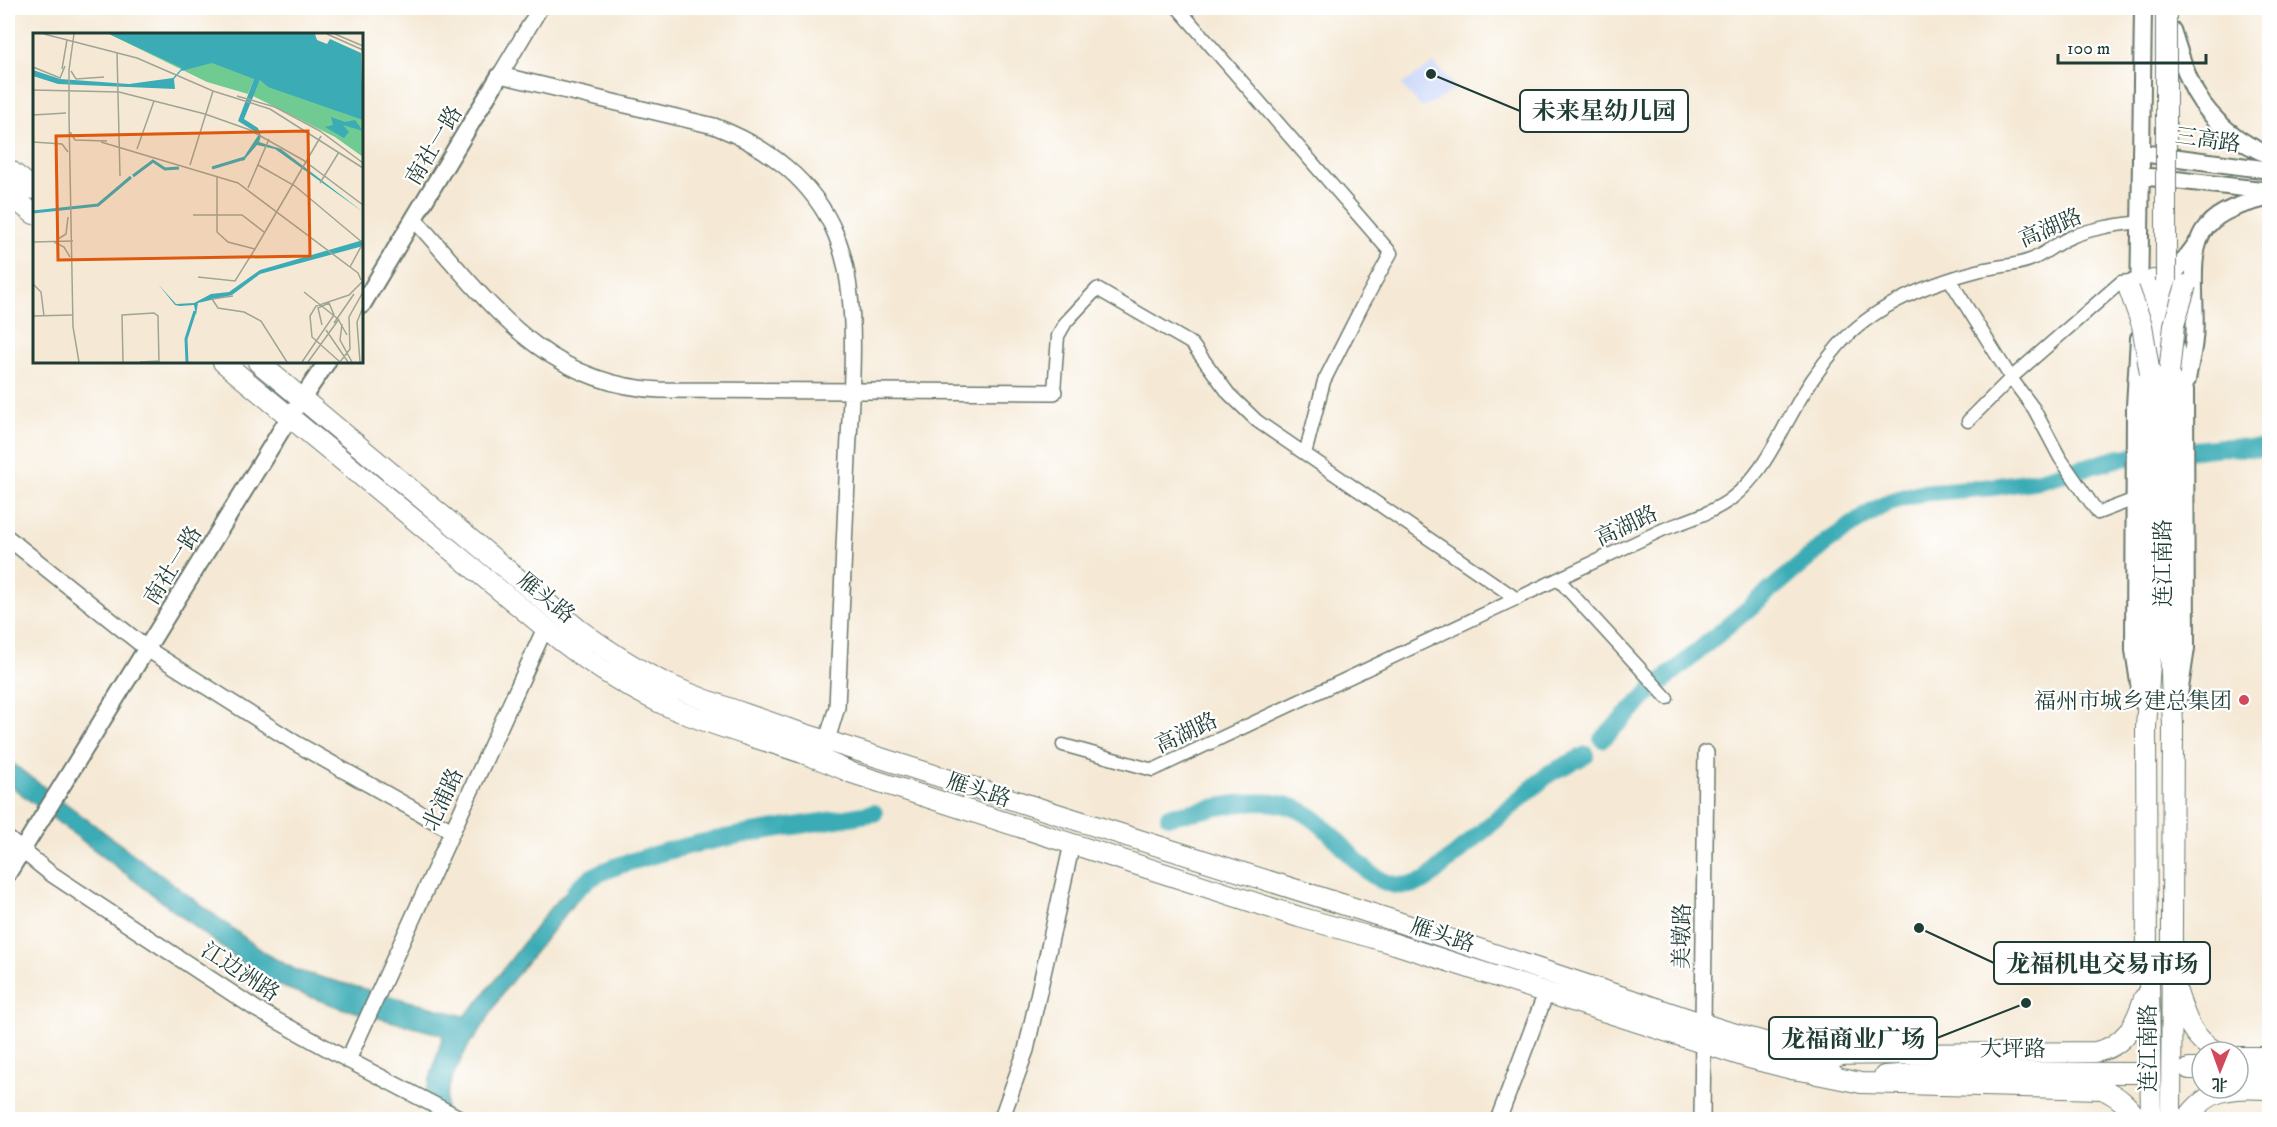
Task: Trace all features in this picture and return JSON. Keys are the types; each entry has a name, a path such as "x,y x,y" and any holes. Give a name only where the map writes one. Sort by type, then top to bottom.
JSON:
{"main road":[{"name":"连江南路","path":"2143,8 2140,222 2134,284 2134,650 2146,728 2147,968 2151,1119"},
{"path":"2153,8 2153,280 2159,374 2160,532 2173,727"},
{"path":"2159,374 2166,281 2166,8"},
{"name":"连江南路","path":"2171,1119 2173,727 2186,648 2185,390 2174,338 2180,279 2171,180 2172,8"},
{"path":"2172,30 2195,92 2206,108 2237,138 2270,154"},
{"name":"南社一路","path":"363,303 500,75"},
{"name":"三高路","path":"2140,153 2269,170"},
{"path":"8,169 33,188"},
{"path":"2159,374 2174,325 2180,279 2198,241 2207,226 2222,213 2269,193 2269,170"},
{"name":"三高路","path":"2141,177 2269,193"},
{"path":"8,194 33,213"},
{"path":"2185,390 2194,338 2195,258 2198,241"},
{"path":"2134,284 2142,325 2159,374"},
{"name":"雁头路","path":"224,363 545,628 596,666 659,702 707,721 824,749 1405,925 1702,1023 1779,1046 1820,1064"},
{"name":"雁头路","path":"259,363 549,605 607,649 646,673 688,693 824,749 852,773 1299,917 1424,953 1765,1063 1820,1064"},
{"name":"南社一路","path":"21,851 290,416 326,363"},
{"path":"2146,728 2160,532"},
{"path":"8,873 21,851"},
{"path":"2172,974 2183,1012 2192,1031 2200,1040"},
{"path":"1820,1064 2095,1053 2114,1046 2132,1028 2139,1014 2149,981"},
{"path":"2250,1057 2270,1057"},
{"path":"1820,1064 1860,1083 2102,1089 2114,1094 2124,1102 2138,1119"},
{"name":"大坪路","path":"1820,1064 1891,1076 1946,1072 2136,1071"},
{"path":"2250,1070 2270,1070"},
{"path":"2250,1075 2270,1076"},
{"path":"2186,1119 2199,1103 2220,1091 2244,1088 2270,1089"}],"street":[{"name":"南社一路","path":"500,75 540,8"},
{"path":"1178,8 1391,253 1324,381 1305,454"},
{"path":"500,75 714,126 763,149 791,170 820,206 835,233 844,259 852,324 837,707 824,749"},
{"path":"414,219 522,336 557,360 591,376 620,385 648,389 1054,392 1058,336 1066,322 1097,289 1192,344 1229,394 1247,413 1517,599"},
{"name":"高湖路","path":"1063,745 1153,770 1662,530 1718,507 1733,497 1761,469 1805,390 1845,339 1884,309 1950,280 1981,270 2033,259 2079,234 2114,225 2140,222"},
{"path":"1950,280 2011,378 2034,409 2060,458 2098,513 2135,499"},
{"path":"1968,421 2011,378 2121,282 2134,284"},
{"path":"8,538 147,649 297,744 452,831"},
{"path":"1559,580 1667,698"},
{"name":"北浦路","path":"348,1060 545,628"},
{"name":"美墩路","path":"1702,1119 1706,753"},
{"name":"江边洲路","path":"8,839 50,873 237,996 348,1060 463,1119"},
{"path":"1002,1119 1026,1050 1072,844"},
{"path":"1498,1119 1546,993"}],"shaded area":[{"path":"1434,63 1456,88 1436,101 1421,107 1401,85"}],"water":[{"path":"8,760 268,955 298,971 464,1016 478,1002 551,907 587,870 598,882 579,897 504,991 475,1039 471,1041 448,1090 446,1110 448,1119 427,1119 425,1096 443,1035 341,1008 266,981 8,784"}],"waterway":[{"path":"1602,739 1652,690 1830,540 1889,502 1920,493 1993,487 2039,480 2120,458 2223,447 2270,449"},
{"path":"1169,816 1232,804 1264,802 1295,808 1313,818 1372,874 1388,883 1405,885 1426,880 1550,773 1586,755"},
{"path":"575,891 589,879 604,871 669,851 727,838 874,813"}],"place":[{"name":"未来星幼儿园","path":"1431,74"},
{"name":"福州市城乡建总集团","path":"2244,700"},
{"name":"龙福机电交易市场","path":"1919,928"},
{"name":"龙福商业广场","path":"2026,1003"}]}
